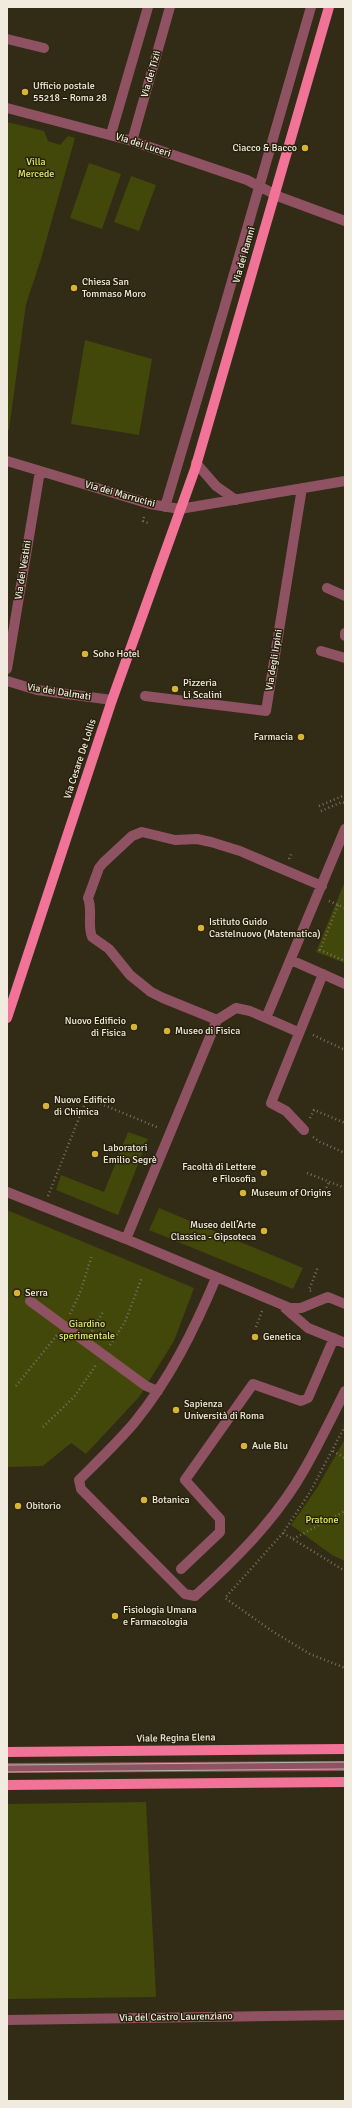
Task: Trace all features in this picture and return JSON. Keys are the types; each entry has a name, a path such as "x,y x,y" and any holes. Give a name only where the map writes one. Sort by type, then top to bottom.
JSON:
{"main road":[{"name":"Via dei Ramni","path":"180,509 196,463 329,7"},
{"name":"Via Cesare De Lollis","path":"7,1018 112,700 180,509"},
{"name":"Viale Regina Elena","path":"7,1752 345,1749"},
{"path":"7,1785 345,1782"}],"street":[{"path":"111,134 148,7"},
{"name":"Via dei Tizii","path":"132,141 170,7"},
{"name":"Via dei Ramni","path":"165,507 260,186 311,7"},
{"path":"7,39 44,48"},
{"name":"Via dei Luceri","path":"7,108 111,134 132,141 260,186 274,194 345,221"},
{"name":"Via dei Marrucini","path":"7,461 165,507 180,509 345,481"},
{"path":"196,463 216,486 236,500"},
{"name":"Via dei Vestini","path":"7,669 40,471"},
{"name":"Via degli Irpini","path":"145,696 266,711 302,488"},
{"path":"327,588 345,596"},
{"path":"322,651 345,658"},
{"name":"Via dei Dalmati","path":"7,681 37,690 112,700"},
{"path":"266,1018 345,829"},
{"path":"217,1020 162,998 151,992 130,975 104,944 92,937 90,924 92,907 88,898 99,868 103,862 128,838 142,832 174,840 197,839 211,842 240,852 322,886"},
{"path":"291,960 345,984"},
{"path":"304,1130 286,1111 270,1103 323,974"},
{"path":"126,1239 217,1020 236,1008 250,1011 299,1030"},
{"path":"7,1192 126,1239 266,1299 293,1309 301,1308 328,1297 345,1304"},
{"path":"216,1278 197,1324 158,1391 133,1424 79,1480 81,1489 185,1594 195,1596 225,1569 274,1514 304,1470 345,1391"},
{"path":"30,1302 146,1386 158,1391"},
{"path":"282,1305 308,1328 345,1343"},
{"path":"180,1569 220,1532 220,1519 185,1480 253,1384 301,1401 308,1398 334,1338"},
{"path":"7,1768 345,1766"},
{"name":"Via del Castro Laurenziano","path":"7,2020 345,2015"}],"path":[{"path":"144,518 143,521 148,523"},
{"path":"319,806 345,796"},
{"path":"321,811 342,802 345,803"},
{"path":"318,896 345,908"},
{"path":"338,905 320,950 345,961"},
{"path":"299,1030 345,1050"},
{"path":"44,1206 87,1098 170,1133"},
{"path":"345,1123 314,1110 304,1130 320,1142 345,1153"},
{"path":"308,1173 345,1188"},
{"path":"323,1195 329,1182"},
{"path":"318,1266 309,1290 328,1297"},
{"path":"256,1327 266,1299"},
{"path":"86,1342 103,1312"},
{"path":"345,1426 310,1492 283,1533 225,1598 272,1631 304,1650 345,1668"},
{"path":"333,1451 345,1458"},
{"path":"293,1539 345,1511"},
{"path":"283,1533 345,1571"}],"green space":[{"name":"Villa Mercede","path":"7,122 44,131 48,141 60,145 68,136 75,138 41,259 26,304 9,430 7,429"},
{"path":"89,163 121,174 102,229 70,218"},
{"path":"131,176 156,185 139,231 114,222"},
{"path":"85,340 152,359 139,435 71,424"},
{"path":"345,881 345,963 316,952"},
{"path":"128,1132 148,1139 118,1215 56,1190 61,1175 104,1192"},
{"path":"159,1208 303,1268 293,1289 149,1230"},
{"name":"Giardino sperimentale","path":"7,1210 194,1288 174,1341 139,1397 86,1454 71,1443 43,1466 7,1467"},
{"name":"Pratone","path":"345,1439 345,1561 332,1555 291,1525 317,1488"},
{"path":"146,1802 156,1997 7,1999 7,1804"}],"tram line":[{"path":"7,1765 345,1762"},
{"path":"7,1772 345,1769"}],"place":[{"name":"Ufficio postale 55218 – Roma 28","path":"25,92"},
{"name":"Ciacco & Bacco","path":"305,148"},
{"name":"Chiesa San Tommaso Moro","path":"74,288"},
{"name":"Soho Hotel","path":"85,654"},
{"name":"Pizzeria Li Scalini","path":"175,689"},
{"name":"Farmacia","path":"301,737"},
{"name":"Istituto Guido Castelnuovo (Matematica)","path":"201,928"},
{"name":"Nuovo Edificio di Fisica","path":"134,1027"},
{"name":"Museo di Fisica","path":"167,1031"},
{"name":"Nuovo Edificio di Chimica","path":"46,1106"},
{"name":"Laboratori Emilio Segrè","path":"95,1154"},
{"name":"Facoltà di Lettere e Filosofia","path":"264,1173"},
{"name":"Museum of Origins","path":"243,1193"},
{"name":"Museo dell’Arte Classica - Gipsoteca","path":"264,1231"},
{"name":"Serra","path":"17,1293"},
{"name":"Genetica","path":"255,1337"},
{"name":"Sapienza Università di Roma","path":"176,1410"},
{"name":"Aule Blu","path":"244,1446"},
{"name":"Botanica","path":"144,1500"},
{"name":"Obitorio","path":"18,1506"},
{"name":"Fisiologia Umana e Farmacologia","path":"115,1616"}]}
